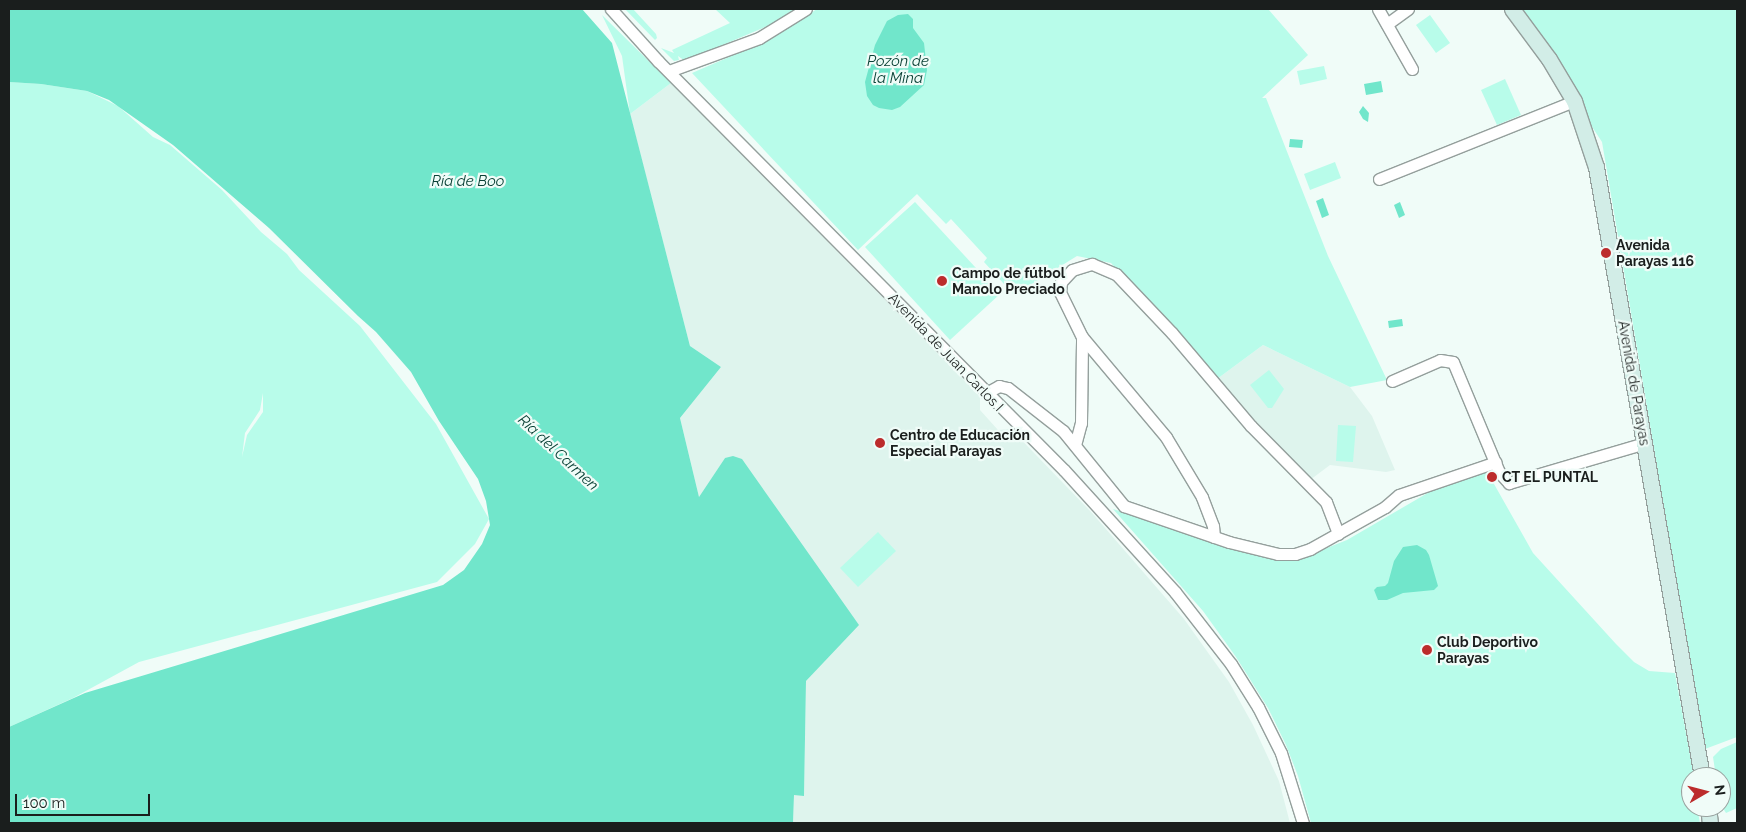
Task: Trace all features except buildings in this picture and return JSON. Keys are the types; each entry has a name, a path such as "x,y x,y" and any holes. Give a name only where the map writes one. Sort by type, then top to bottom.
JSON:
{"street":[{"name":"Avenida de Juan Carlos I","path":"611,9 669,71 1064,470 1176,592 1220,649 1258,707 1280,753 1303,823"},
{"path":"669,71 760,38 806,9"},
{"path":"1378,9 1412,69"},
{"path":"1387,24 1408,9"},
{"name":"Avenida de Parayas","path":"1512,9 1549,59 1574,101 1596,167 1700,767"},
{"path":"1379,179 1574,101"},
{"path":"1214,537 1213,526 1202,498 1166,437 1082,337 1060,288 1064,278 1072,270 1092,264 1116,274 1172,333 1251,426 1326,502 1338,534"},
{"path":"1075,444 1081,424 1082,337"},
{"path":"1392,381 1440,360 1453,362 1504,480 1515,482 1645,443"},
{"path":"986,393 999,386 1008,388 1063,430 1124,506 1214,537 1260,550 1286,554 1310,549 1385,507 1398,495 1496,462"}],"shaded area":[{"path":"625,9 633,9 656,34 657,38 655,40"},
{"path":"715,9 795,9 772,24 685,61 678,56 679,60 674,61 661,48 674,53 672,50 730,23"},
{"path":"817,9 1268,9 1308,55 1262,98 1266,98 1328,256 1387,380 1350,387 1263,345 1217,379 1111,263 1077,256 1014,295 984,262 987,258 951,219 946,224 917,194 858,250 692,73 771,39"},
{"path":"1515,9 1737,9 1737,737 1705,749 1602,142"},
{"path":"602,15 671,83 630,114 622,56"},
{"path":"1430,15 1450,43 1436,53 1416,25"},
{"path":"1324,66 1327,79 1300,85 1297,71"},
{"path":"1505,79 1521,115 1497,125 1481,90"},
{"path":"9,82 41,84 87,91 118,106 153,137 170,145 222,190 261,232 287,254 299,270 360,326 436,424 489,519 475,544 437,582 139,662 73,698 9,727","holes":["263,393 263,412 247,435 242,457 245,433 260,410"]},
{"path":"671,83 980,396 980,410 998,430 1011,429 1092,513 1184,619 1229,682 1253,725 1279,781 1290,823 793,823 794,795 804,795 806,681 858,624 725,458 699,497 680,418 721,367 690,346 630,114"},
{"path":"1335,162 1341,178 1310,190 1304,174"},
{"name":"Campo de fútbol Manolo Preciado","path":"915,202 1000,294 950,340 865,247"},
{"path":"1263,345 1350,387 1372,416 1395,470 1386,472 1330,465 1310,480 1217,379"},
{"path":"1269,370 1284,389 1272,408 1268,408 1250,385"},
{"path":"1338,425 1356,426 1353,462 1336,461"},
{"name":"Club Deportivo Parayas","path":"1485,468 1533,553 1616,644 1634,662 1649,671 1675,673 1692,767 1681,767 1681,817 1699,817 1700,823 1311,823 1298,776 1286,745 1268,708 1236,657 1203,611 1113,509 1240,549 1294,561 1347,540 1438,487"},
{"path":"878,532 896,551 858,587 840,568"},
{"path":"1737,742 1737,808 1731,811 1731,767 1714,767 1713,757 1721,749"}],"water":[{"name":"Ría de Boo","path":"9,9 582,9 612,43 690,346 721,367 680,418 699,497 725,458 733,456 742,459 859,625 806,681 804,796 794,795 793,823 9,823 9,727 85,693 443,585 464,570 482,544 490,525 486,501 478,479 439,421 411,372 376,332 269,228 173,145 109,100 87,91 41,84 9,82"},
{"name":"Pozón de la Mina","path":"908,14 913,19 913,28 924,43 927,70 924,85 900,107 892,110 879,108 873,105 867,96 865,82 875,45 887,21 898,15"},
{"path":"1381,81 1383,92 1366,95 1364,84"},
{"path":"1363,106 1369,113 1368,122 1363,119 1359,112"},
{"path":"1290,139 1303,140 1302,148 1289,147"},
{"path":"1323,198 1329,215 1322,218 1316,201"},
{"path":"1400,202 1405,215 1399,218 1394,205"},
{"path":"1402,319 1403,326 1389,328 1388,321"},
{"path":"1417,545 1426,550 1429,555 1438,586 1434,590 1403,593 1387,600 1378,600 1374,590 1388,583 1394,561 1403,547"}],"place":[{"name":"Avenida Parayas 116","path":"1606,253"},
{"name":"Campo de fútbol Manolo Preciado","path":"942,281"},
{"name":"Centro de Educación Especial Parayas","path":"880,443"},
{"name":"CT EL PUNTAL","path":"1492,477"},
{"name":"Club Deportivo Parayas","path":"1427,650"}],"water label":[{"name":"Ría del Carmen","path":"558,453"}]}
